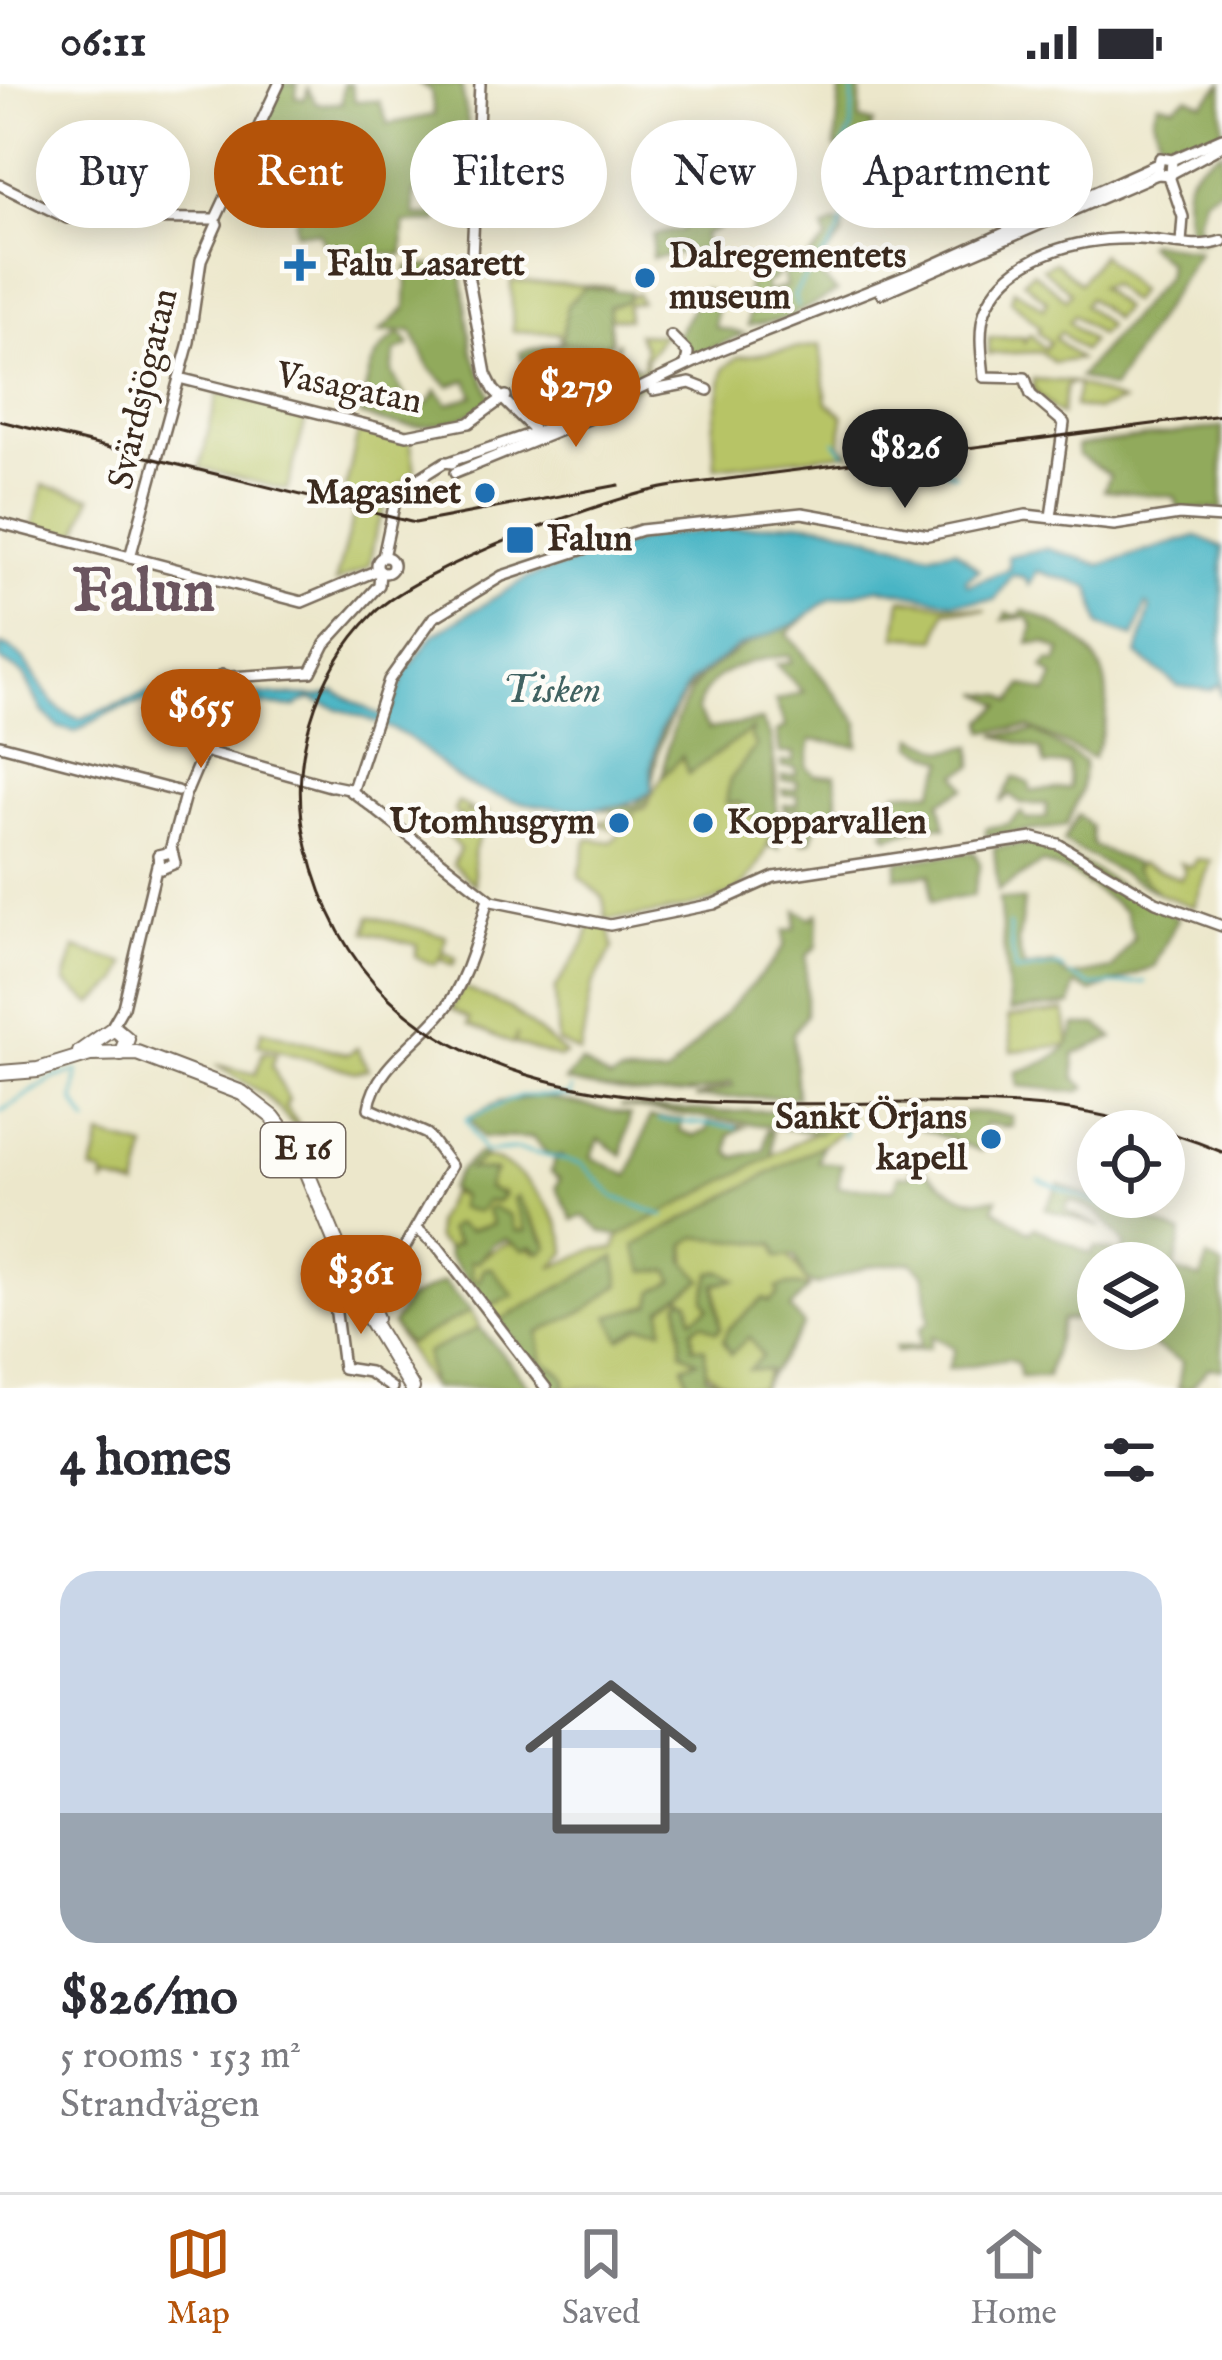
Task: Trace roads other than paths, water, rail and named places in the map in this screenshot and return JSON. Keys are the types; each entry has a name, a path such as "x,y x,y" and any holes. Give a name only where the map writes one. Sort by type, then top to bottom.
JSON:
{"highway":[{"path":"0,1070 38,1070 115,1042"},
{"name":"E 16","path":"115,1042 236,1083 277,1114 302,1147 359,1286 415,1388"}],"street":[{"name":"Svärdsjögatan","path":"262,120 278,84"},
{"path":"478,84 469,261 471,314 490,382 537,433"},
{"path":"115,1042 182,791 220,690 300,679 319,665 381,566 399,495 411,484 964,260 1222,142"},
{"path":"1165,169 1183,227 1181,243"},
{"path":"444,468 455,473 686,366 1165,169"},
{"path":"0,185 67,218 214,222"},
{"name":"Svärdsjögatan","path":"130,557 179,378 199,268 214,227"},
{"path":"1051,517 1064,422 1031,395 1025,378 984,377 986,311 1024,267 1080,243 1128,238 1222,242"},
{"path":"671,336 687,351 686,366"},
{"name":"Vasagatan","path":"179,378 407,435 464,425 504,398"},
{"path":"652,390 690,383 708,390"},
{"path":"504,398 537,433"},
{"path":"352,792 376,713 407,647 462,596 502,576 645,529 808,513 928,535 1026,515 1114,525 1179,515 1222,518"},
{"path":"0,523 302,602 381,566"},
{"path":"0,745 182,791"},
{"path":"198,749 352,792 488,898 610,925 714,904 763,880 785,875 1045,839 1156,902 1222,926"},
{"path":"162,868 176,863 167,852"},
{"path":"335,1306 388,1268 416,1228 451,1160 427,1134 369,1108 383,1075 450,1001 488,898"},
{"path":"416,1228 438,1247 546,1388"},
{"path":"335,1306 359,1286"},
{"path":"335,1306 343,1368 369,1372 392,1388"}],"water":[{"name":"Tisken","path":"797,522 832,526 930,553 955,549 979,570 965,580 968,585 1009,569 1008,556 1048,548 1100,565 1196,536 1222,547 1222,697 1219,684 1210,690 1178,686 1137,655 1150,608 1146,604 1134,637 1100,625 1090,587 1037,571 1029,585 1024,577 1012,575 995,600 953,602 879,588 830,599 795,624 736,648 691,681 660,730 651,767 652,790 635,800 588,809 533,804 484,792 456,777 398,732 310,699 294,707 157,698 112,711 75,732 58,727 42,711 24,675 0,660 0,645 13,650 54,704 80,719 168,685 202,686 223,694 322,696 334,691 381,716 391,711 406,672 433,635 527,578 653,536"}],"waterway":[{"path":"852,120 853,84"},
{"path":"798,306 794,297 799,287 841,228"},
{"path":"835,441 844,452"},
{"path":"896,469 933,465 955,474"},
{"path":"1009,925 1015,972 1058,966 1064,970"},
{"path":"1069,975 1092,986 1145,982"},
{"path":"0,1112 54,1078 78,1071 74,1101 88,1123"},
{"path":"570,1093 571,1089"},
{"path":"570,1096 520,1096 466,1119 484,1152 517,1149 582,1164 615,1197 664,1216"},
{"path":"844,1137 849,1111"},
{"path":"659,1120 736,1127"},
{"path":"1039,1180 1077,1195"}],"railway":[{"path":"1222,415 674,486 607,503 516,536 397,595 353,637 321,692 304,752 301,784 307,847 350,950 417,1021 502,1067 601,1092 707,1102 1019,1105 1071,1110 1173,1134 1222,1152"},
{"path":"0,421 415,523 619,485"}],"place":[{"name":"Falu Lasarett","path":"300,265"},
{"name":"Dalregementets museum","path":"645,278"},
{"name":"Magasinet","path":"485,493"},
{"name":"Falun","path":"520,540"},
{"name":"Utomhusgym","path":"619,823"},
{"name":"Kopparvallen","path":"703,823"},
{"name":"Sankt Örjans kapell","path":"991,1139"}],"district":[{"name":"Falun","path":"144,594"}]}
